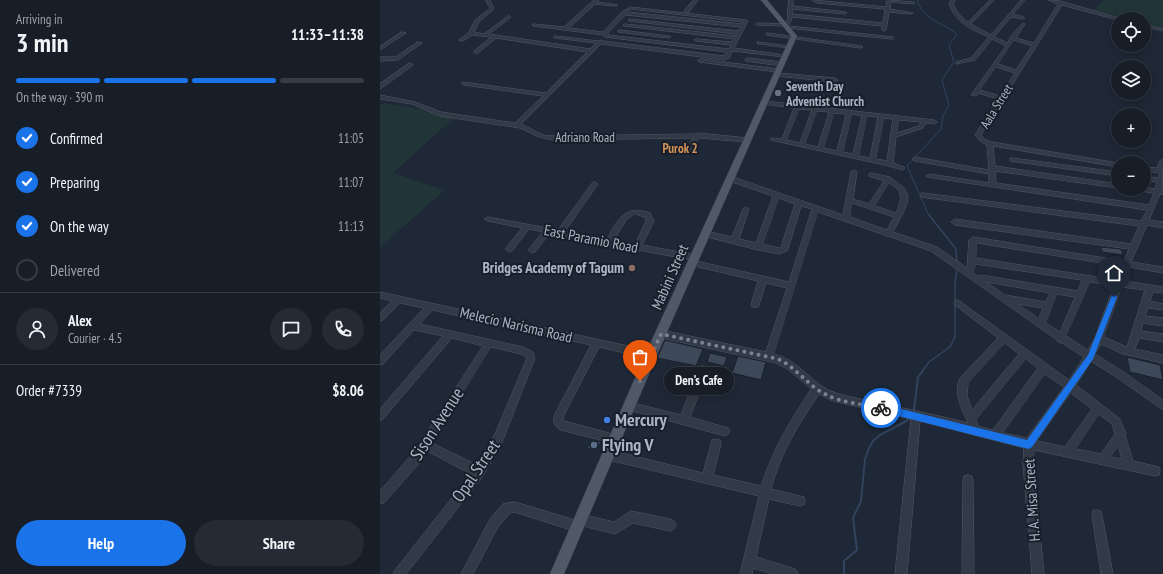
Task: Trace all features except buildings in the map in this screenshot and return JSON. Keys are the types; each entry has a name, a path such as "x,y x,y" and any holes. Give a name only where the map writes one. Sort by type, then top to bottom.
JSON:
{"main road":[{"path":"764,0 794,34 793,37"},
{"name":"Mabini Street","path":"557,574 651,355 765,103 793,37"}],"street":[{"path":"461,40 471,33 477,21 492,8 488,0"},
{"path":"682,20 696,0"},
{"path":"715,0 720,0"},
{"path":"787,26 790,15 791,0"},
{"path":"814,0 823,3 888,5 912,8 888,5"},
{"path":"954,0 951,3 954,14 960,20 1008,45"},
{"path":"968,24 992,0"},
{"path":"958,63 972,60 1023,0"},
{"path":"1050,0 1111,16"},
{"path":"565,29 596,1 616,5"},
{"name":"Aala Street","path":"1058,2 1060,4 1059,7 978,135 982,140 990,144 1111,164"},
{"path":"815,9 823,3"},
{"path":"790,15 884,28 888,5"},
{"path":"790,7 845,13"},
{"path":"517,125 594,49 599,43 604,35 630,8 687,12 745,21 744,26 726,58 599,43 555,37"},
{"path":"624,13 744,26"},
{"path":"615,37 635,14"},
{"path":"1000,98 975,93 1008,45 1022,21 1010,15"},
{"path":"485,35 508,17"},
{"path":"630,20 740,33"},
{"path":"758,24 890,38"},
{"path":"534,25 664,43 732,48"},
{"path":"626,25 737,38"},
{"path":"1151,27 1163,30"},
{"path":"620,31 668,37"},
{"path":"664,43 673,31"},
{"path":"832,44 835,32"},
{"path":"380,49 404,33"},
{"path":"471,33 835,80"},
{"path":"691,46 700,34"},
{"path":"769,34 861,47"},
{"path":"476,52 496,36"},
{"path":"1012,38 1034,45"},
{"path":"696,40 732,48 785,56"},
{"path":"380,59 396,59 420,43"},
{"path":"760,43 789,47"},
{"path":"748,60 782,64"},
{"path":"380,87 410,65"},
{"path":"994,65 1017,72"},
{"path":"464,83 547,95"},
{"path":"380,96 388,88"},
{"name":"Adriano Road","path":"380,96 413,103 440,114 526,127 541,136 552,138 698,135 748,140"},
{"path":"765,103 934,122"},
{"path":"784,141 797,107"},
{"path":"802,145 815,109"},
{"path":"820,150 832,111"},
{"path":"839,154 849,112"},
{"path":"856,157 865,114"},
{"path":"873,161 881,116"},
{"path":"890,164 896,118"},
{"path":"894,136 920,127 923,125 924,120"},
{"path":"688,152 698,135"},
{"path":"773,139 890,164 902,168"},
{"path":"990,144 993,186"},
{"path":"1012,148 1014,172"},
{"path":"915,159 1111,185"},
{"path":"1012,160 1111,173"},
{"name":"H. A. Misa Street","path":"1038,574 1028,463 1029,444 1070,387 1099,339 1133,247 1160,192 1163,161"},
{"path":"1151,169 1162,170"},
{"path":"846,218 854,172"},
{"path":"871,175 888,179 901,186 905,195 904,204 889,233"},
{"path":"929,176 1151,208"},
{"path":"731,179 934,249 1062,339 1122,376 1163,406"},
{"path":"871,207 888,179"},
{"path":"1151,179 1162,180"},
{"path":"559,234 595,184"},
{"path":"758,247 777,194"},
{"path":"923,195 1163,225"},
{"path":"849,200 898,216"},
{"path":"706,234 776,251 782,250 799,202"},
{"path":"769,356 816,208"},
{"path":"734,241 746,209"},
{"path":"608,243 627,214 634,211 642,212 648,215 650,221 637,248"},
{"name":"East Paramio Road","path":"488,219 694,260 792,286"},
{"path":"955,222 1133,247"},
{"path":"509,249 527,227"},
{"path":"532,250 548,231"},
{"path":"970,274 973,240 1163,270"},
{"path":"972,260 1163,290"},
{"path":"1062,339 1087,278"},
{"path":"755,305 763,279"},
{"path":"978,279 1080,295"},
{"path":"1130,352 1150,288"},
{"path":"1041,324 1055,290"},
{"name":"Melecio Narisma Road","path":"380,294 651,355"},
{"path":"1004,298 1048,306"},
{"path":"380,318 399,299"},
{"path":"1023,312 1028,302"},
{"path":"958,303 1024,354 1116,421 1121,433 1129,466"},
{"path":"1145,304 1163,307"},
{"path":"380,361 431,306"},
{"path":"1141,319 1163,322"},
{"path":"413,326 489,343"},
{"path":"380,416 450,334"},
{"path":"661,334 769,356 785,362 825,394 844,400 916,415 1067,453 1154,471"},
{"path":"1136,334 1163,338"},
{"path":"975,430 962,396 963,381 1004,338"},
{"path":"1099,339 1130,352 1163,359"},
{"name":"Opal Street","path":"399,574 479,472 499,437 530,363 530,355 523,351 489,343"},
{"name":"Sison Avenue","path":"380,499 426,445 489,343"},
{"path":"597,343 558,421 562,425 616,439"},
{"path":"971,419 1024,354"},
{"path":"995,436 1044,368"},
{"path":"684,421 703,370"},
{"path":"746,574 766,493 782,445 816,388"},
{"path":"629,406 725,431"},
{"path":"1067,453 1098,408"},
{"path":"901,574 916,415"},
{"path":"1103,460 1121,433"},
{"path":"707,479 716,444"},
{"path":"426,445 479,472"},
{"path":"609,455 800,501"},
{"path":"968,480 968,574"},
{"path":"466,574 494,523 504,510 514,507 579,523 615,528 631,517 670,525"},
{"path":"1097,515 1107,574"},
{"path":"749,561 792,574"}],"green space":[{"path":"1103,0 1163,0 1163,28 1151,25 1151,12 1111,12 1111,14 1094,10"},
{"path":"383,103 457,115 393,173 445,190 380,247 380,105"}],"waterway":[{"path":"917,0 920,7 928,16 957,34 949,45 954,62 942,80 949,105 943,116 941,129 907,166 929,216"},
{"path":"929,215 956,249 957,263"},
{"path":"921,373 929,362 950,347 955,337 955,283 957,268"},
{"path":"914,410 918,377 922,372"},
{"path":"844,574 844,561 857,550 853,518 861,501 865,459 869,448 873,441 880,435 908,420"}],"way so far":[{"path":"640,381 661,334 778,359 792,367 825,394 844,400 881,408"}],"place":[{"name":"Seventh Day Adventist Church","path":"778,93"},
{"name":"Bridges Academy of Tagum","path":"632,268"},
{"name":"Den’s Cafe","path":"640,381"},
{"name":"Mercury","path":"607,420"},
{"name":"Flying V","path":"594,445"}],"district":[{"name":"Purok 2","path":"680,148"}],"route":[{"path":"881,408 920,416 1029,444 1090,356 1099,339 1114,297"}]}
